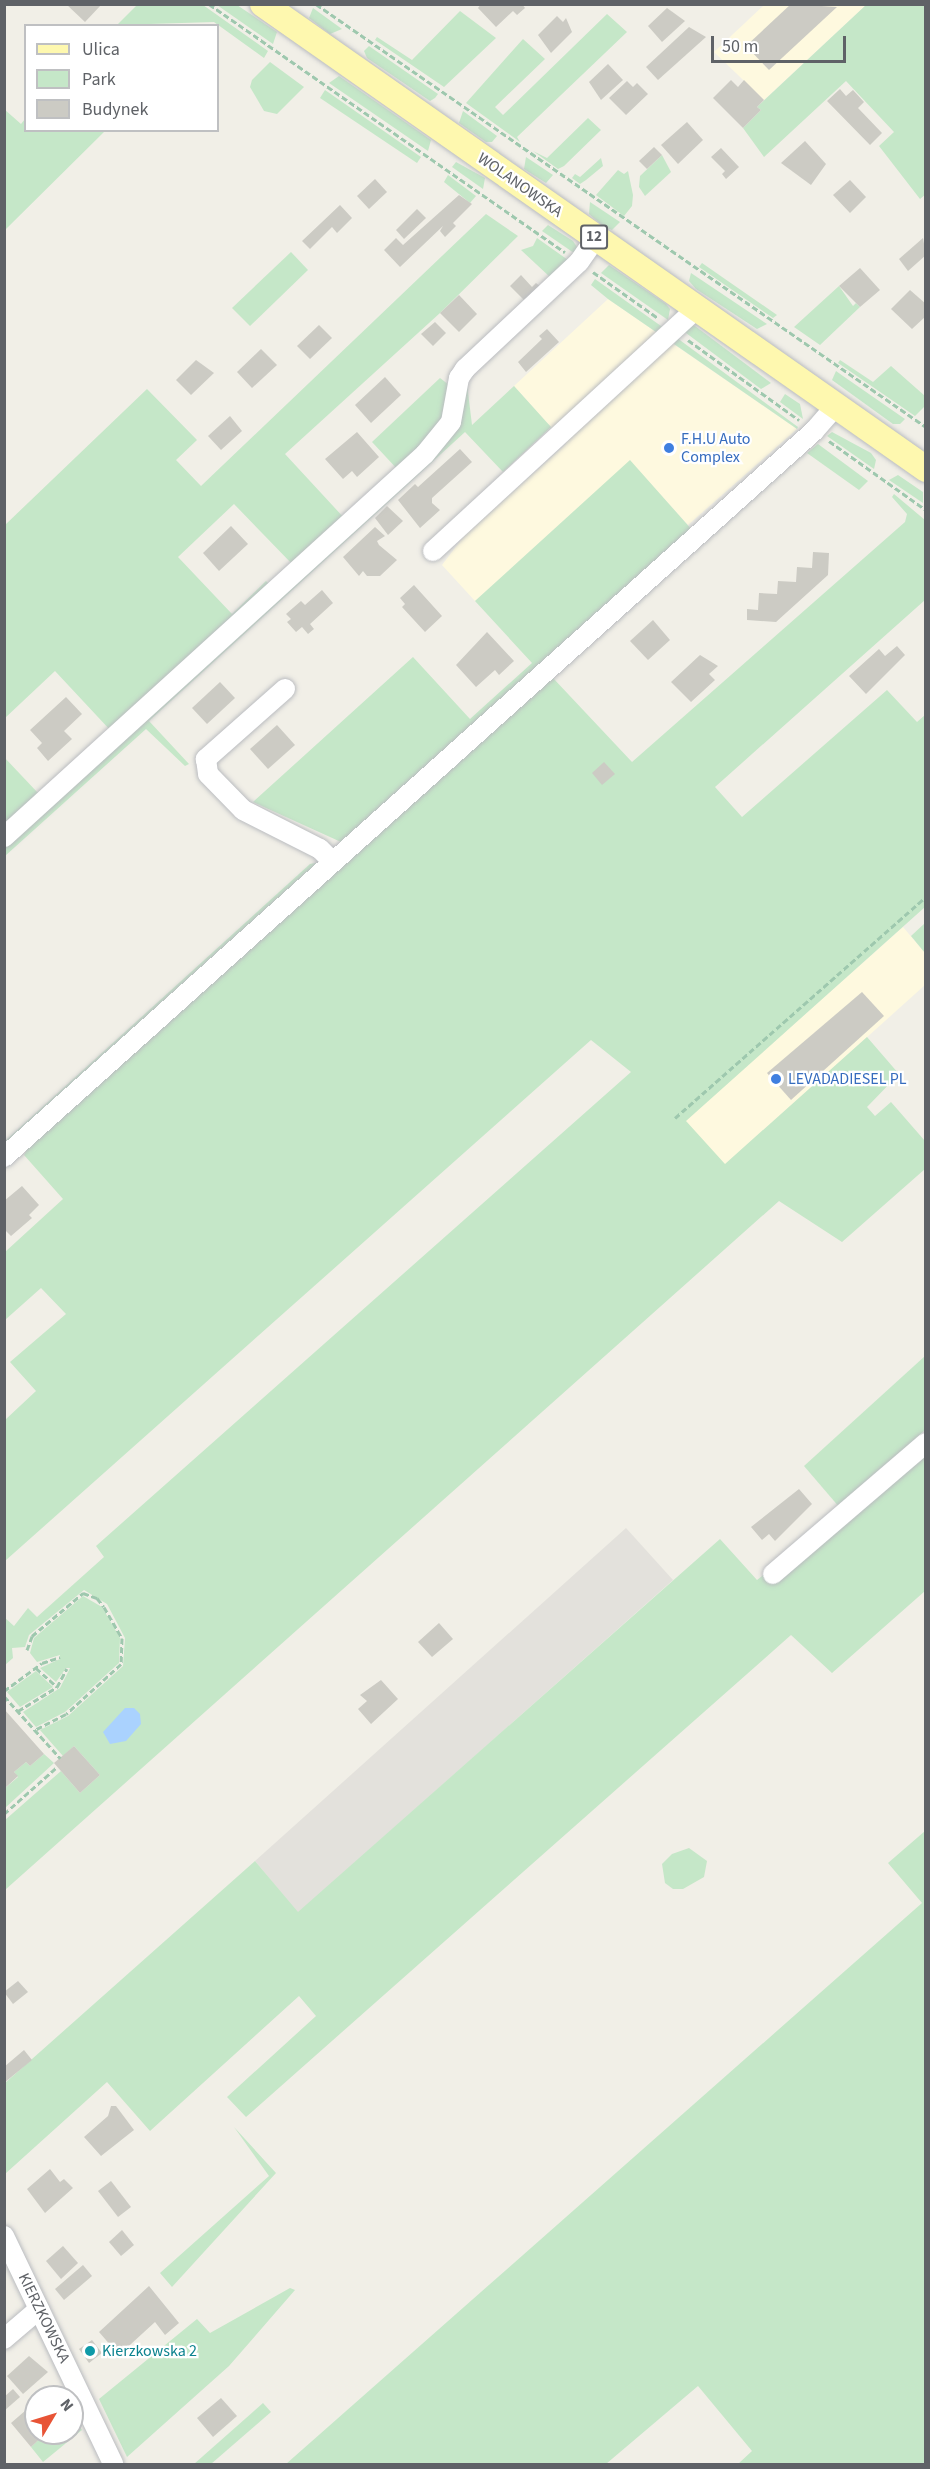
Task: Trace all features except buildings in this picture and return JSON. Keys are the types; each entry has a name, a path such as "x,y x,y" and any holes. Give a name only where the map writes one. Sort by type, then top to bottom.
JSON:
{"main road":[{"name":"WOLANOWSKA","path":"263,4 926,469"}],"street":[{"path":"4,837 425,454 451,422 459,378 465,369 579,262 596,238"},
{"path":"433,551 697,308"},
{"path":"4,1157 807,437 836,406"},
{"path":"285,689 206,759 208,774 243,810 320,849 333,862"},
{"path":"773,1574 926,1443"},
{"name":"KIERZKOWSKA","path":"4,2236 113,2464"},
{"path":"4,2339 39,2309"}],"path":[{"path":"316,4 926,427"},
{"path":"675,1118 926,897"},
{"path":"27,1650 32,1636 83,1593 97,1598 122,1638 121,1664 66,1714 34,1730"},
{"path":"4,1691 36,1668 60,1657"},
{"path":"36,1668 57,1687"},
{"path":"18,1711 57,1687 67,1668"},
{"path":"4,1696 60,1758"},
{"path":"4,1814 57,1767"}],"shaded area":[{"path":"764,5 866,5 764,100 714,52"},
{"name":"F.H.U Auto Complex","path":"608,299 797,429 688,525 630,461 475,601 442,565 464,536 566,444 514,386"},
{"name":"LEVADADIESEL PL","path":"903,927 925,953 925,985 725,1165 685,1121"},
{"path":"626,1528 673,1580 298,1913 255,1861"}],"green space":[{"path":"137,5 203,5 268,51 264,58 214,22 118,24"},
{"path":"217,5 237,5 277,32 273,44"},
{"path":"866,5 925,5 926,194 920,199 879,146 894,132 846,81 764,157 743,128 761,110 757,107"},
{"path":"313,8 342,29 330,34 309,18"},
{"path":"460,11 496,38 444,87 375,40 377,37 412,60"},
{"path":"607,14 627,32 517,137 520,142 466,103 523,39 545,59 495,107 503,115"},
{"path":"369,46 438,94 430,101 367,58 364,51"},
{"path":"270,62 304,87 277,114 264,111 250,87 252,80"},
{"path":"339,76 431,140 428,151 329,83"},
{"path":"325,90 421,157 417,163 320,98"},
{"path":"4,109 21,124 24,120 24,132 104,132 5,230"},
{"path":"463,111 497,136 492,142 486,142 459,123"},
{"path":"588,118 601,130 564,166 558,169 533,151 547,158"},
{"path":"662,155 671,172 645,196 639,187 640,176"},
{"path":"526,157 553,175 546,183 524,169"},
{"path":"601,158 603,166 586,180 580,184 572,178 575,174 580,177"},
{"path":"456,162 485,178 483,189 452,167"},
{"path":"618,170 624,174 628,171 633,195 632,206 624,216 596,195"},
{"path":"448,175 476,196 470,203 444,182"},
{"path":"590,202 620,222 612,230 603,226 589,214"},
{"path":"486,214 518,236 440,313 285,454 346,520 294,566 234,504 178,557 232,614 266,581 272,587 111,731 55,671 5,718 5,525 147,389 197,440 176,460 201,486"},
{"path":"548,225 573,241 577,247 574,253 542,231"},
{"path":"537,238 568,260 551,278 521,250 533,246"},
{"path":"291,252 308,270 250,326 232,308"},
{"path":"702,263 777,315 773,318 699,267"},
{"path":"609,265 666,304 670,309 668,320 601,273"},
{"path":"691,273 767,324 757,329 696,289 689,281"},
{"path":"595,279 662,326 656,332 608,299 591,285"},
{"path":"839,286 853,306 856,303 860,307 820,345 794,327"},
{"path":"690,324 771,383 761,389 682,330"},
{"path":"677,338 798,427 797,429 674,344"},
{"path":"840,360 873,382 891,366 925,396 925,406 915,416 838,363"},
{"path":"836,371 905,419 900,424 893,424 832,380"},
{"path":"440,378 449,385 447,416 399,471 372,442"},
{"path":"467,384 472,425 514,386 551,427 503,472 465,432 149,721 189,764 185,766 146,729 5,856 4,848 440,444"},
{"path":"785,394 800,404 803,419 780,402"},
{"path":"832,432 871,453 876,460 874,469 827,436"},
{"path":"818,444 868,481 859,490 807,453"},
{"path":"630,460 693,531 341,842 253,802 413,657 470,719 532,663 475,601"},
{"path":"898,475 923,492 923,503 889,480"},
{"path":"894,494 925,520 925,600 715,787 742,817 887,690 917,722 925,715 925,907 686,1121 725,1164 867,1037 899,1074 867,1107 875,1116 891,1102 925,1141 925,1169 842,1242 779,1201 5,1890 5,1820 61,1771 80,1793 100,1775 74,1746 63,1756 40,1730 68,1716 123,1666 125,1638 107,1604 84,1590 29,1635 25,1647 12,1648 13,1658 5,1665 4,1617 14,1626 28,1608 37,1617 104,1557 96,1546 631,1072 591,1040 5,1561 5,1420 36,1391 10,1362 66,1314 41,1288 5,1320 5,1252 63,1199 24,1155 30,1144 348,854 553,678 632,762 905,522 907,514 892,497"},
{"path":"4,757 38,793 5,829"},
{"path":"320,862 5,1149 5,1141 310,864"},
{"path":"925,923 925,953 911,936"},
{"path":"925,1356 925,1430 840,1508 804,1466"},
{"path":"925,1450 925,1591 832,1673 791,1635 246,2117 227,2097 316,2016 299,1996 150,2131 107,2082 5,2174 5,2083 255,1861 298,1912 720,1539 757,1580"},
{"path":"83,1596 102,1607 120,1638 119,1663 65,1712 36,1727 23,1712 60,1688 70,1668 66,1668 56,1682 40,1668 60,1659 60,1655 37,1662 30,1653 34,1638"},
{"path":"36,1671 53,1687 20,1707 7,1692"},
{"path":"44,1754 54,1763 5,1808 4,1789 18,1777 14,1772 26,1762 30,1766"},
{"path":"925,1831 925,2464 738,2464 752,2451 698,2386 606,2464 286,2464 922,1903 888,1863"},
{"path":"689,1848 707,1861 704,1877 683,1889 673,1889 665,1883 662,1864 672,1854"},
{"path":"234,2127 276,2173 172,2287 160,2273 269,2176"},
{"path":"290,2288 295,2290 229,2366 127,2457 99,2399 197,2319 210,2333"},
{"path":"263,2403 271,2412 211,2464 194,2464"},
{"path":"33,2445 64,2445 43,2462 31,2447"}],"water":[{"path":"125,1708 134,1708 140,1714 141,1724 126,1741 110,1744 103,1732"}],"place":[{"name":"F.H.U Auto Complex","path":"669,448"},
{"name":"LEVADADIESEL PL","path":"776,1079"},
{"name":"Kierzkowska 2","path":"90,2351"}]}
